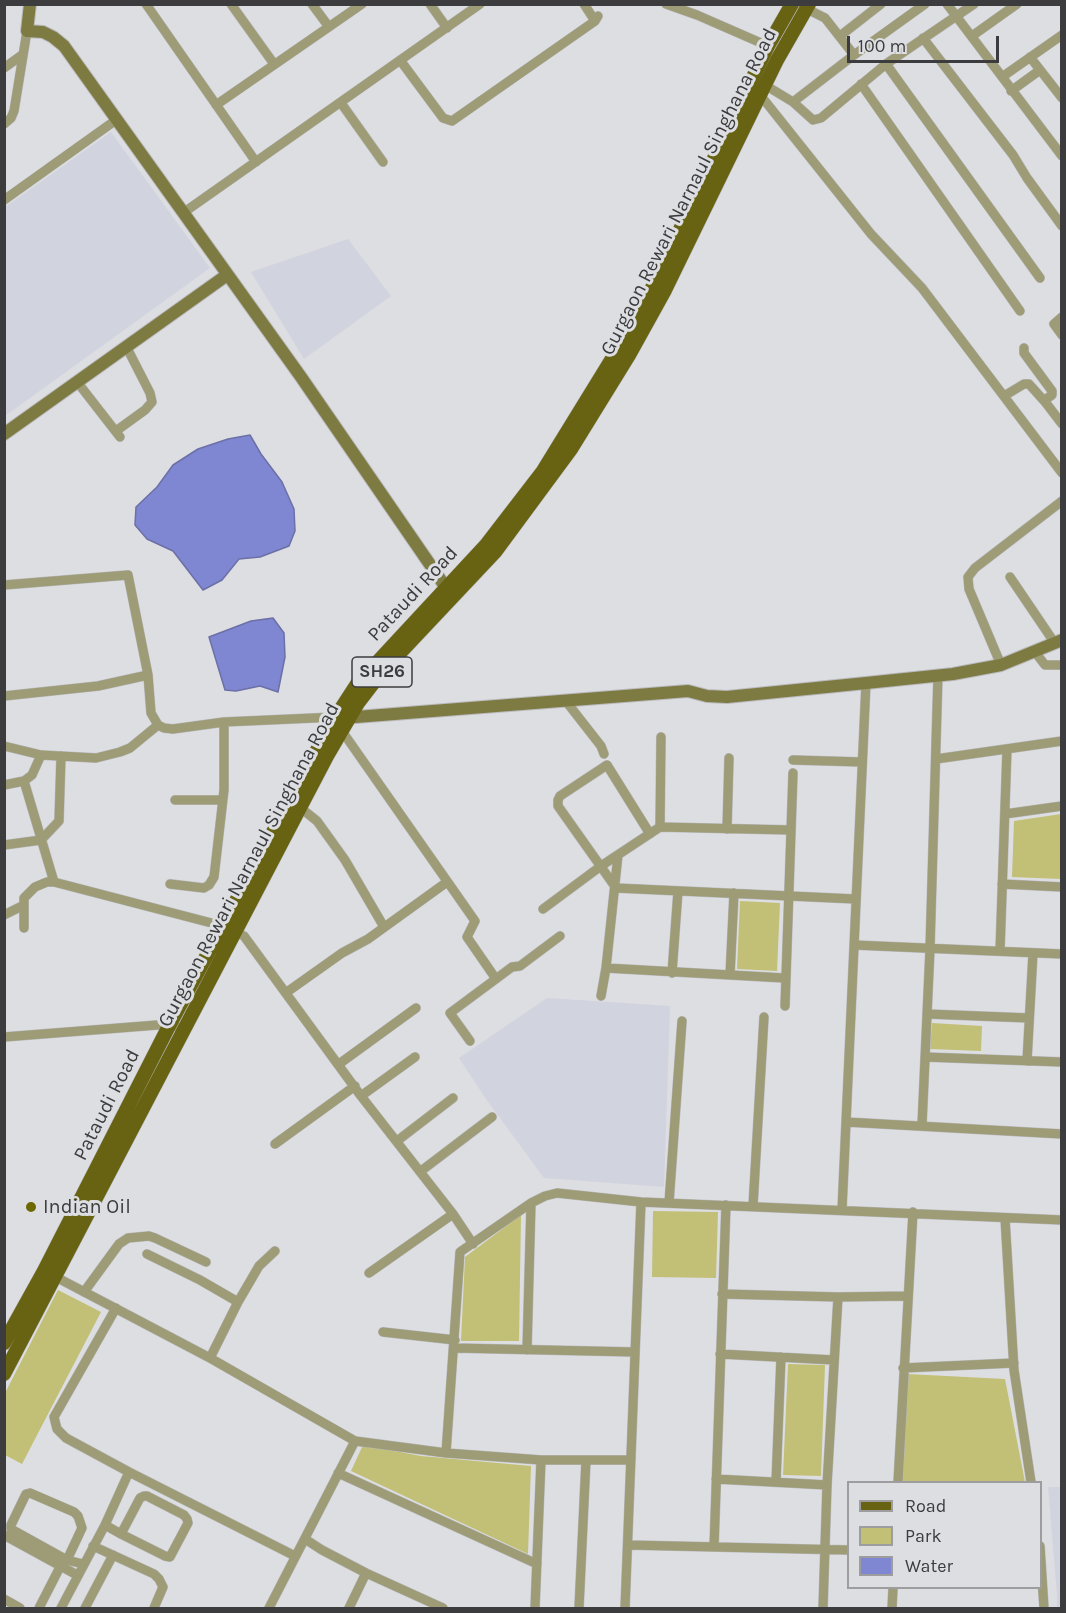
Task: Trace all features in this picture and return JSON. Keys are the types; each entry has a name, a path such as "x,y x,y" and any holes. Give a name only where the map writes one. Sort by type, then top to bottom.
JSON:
{"main road":[{"name":"SH26","path":"665,274 768,46 792,4"},
{"name":"Gurgaon Rewari Narnaul Singhana Road","path":"4,1374 49,1273 177,1026 200,1000 229,928 295,804 342,731 342,718 450,593 495,552 571,448 629,355 665,274 763,91 805,6"},
{"name":"SH26","path":"295,804 342,718"},
{"name":"SH26","path":"4,1343 49,1273"}],"street":[{"path":"4,124 11,118 14,111 30,4"},
{"path":"146,4 256,162"},
{"path":"231,4 274,64"},
{"path":"312,4 329,27"},
{"path":"216,105 362,4"},
{"path":"430,4 447,28"},
{"path":"183,213 480,4"},
{"path":"400,60 443,118 452,121 597,18 584,4"},
{"path":"666,4 768,46"},
{"path":"840,36 881,4"},
{"path":"793,102 925,4"},
{"path":"947,4 1062,156"},
{"path":"763,91 793,102 810,118 817,120 886,64 974,4"},
{"path":"972,36 1017,4"},
{"path":"805,6 825,18 854,55"},
{"path":"27,31 43,32 64,46 301,377 450,593"},
{"path":"1002,77 1062,35"},
{"path":"923,38 1013,155 1062,226"},
{"path":"4,68 22,55"},
{"path":"1030,57 1062,98"},
{"path":"886,64 1040,278"},
{"path":"1011,91 1040,70"},
{"path":"861,84 1020,311"},
{"path":"763,91 871,234 922,288 1062,473"},
{"path":"341,103 383,162"},
{"path":"4,200 116,120"},
{"path":"4,434 227,275"},
{"path":"1062,317 1054,324 1062,335"},
{"path":"78,383 118,434 152,402 150,393 127,348"},
{"path":"1024,348 1024,353 1053,393 1046,399 1046,403"},
{"path":"1004,396 1024,384 1029,384 1062,424"},
{"path":"1001,665 969,589 968,577 975,568 1062,501"},
{"path":"4,585 128,575 148,675 152,713 158,725 173,729 224,722 342,718 484,705 688,691 727,698 938,675 1001,665 1058,641 1010,577"},
{"path":"1035,652 1045,665 1062,665"},
{"path":"4,696 98,686 148,675"},
{"path":"922,1125 938,675"},
{"path":"842,1210 866,683"},
{"path":"565,700 604,754"},
{"path":"170,884 204,888 214,877 222,800 224,722"},
{"path":"4,746 41,755 96,758 120,752 141,740 158,725"},
{"path":"342,731 476,921 467,937 496,979"},
{"path":"660,828 661,737"},
{"path":"936,759 1062,741"},
{"path":"1000,951 1007,749"},
{"path":"4,785 24,781 32,775 41,755"},
{"path":"4,845 41,840 54,827 61,816 62,756"},
{"path":"728,829 729,758"},
{"path":"793,760 862,762"},
{"path":"616,888 558,806 560,796 607,765 650,834"},
{"path":"785,1006 784,978 793,773"},
{"path":"24,781 54,882"},
{"path":"175,800 222,800"},
{"path":"295,804 316,821 345,860 384,927"},
{"path":"1005,814 1062,806"},
{"path":"543,909 601,866 660,828 791,830"},
{"path":"600,996 606,968 618,855"},
{"path":"24,928 24,898 35,887 54,882 229,928 244,936 250,941 361,1096 453,1214 472,1244"},
{"path":"287,992 447,882"},
{"path":"1002,884 1062,887"},
{"path":"616,888 855,899"},
{"path":"672,973 678,891"},
{"path":"730,975 734,893"},
{"path":"4,915 24,905"},
{"path":"470,1041 450,1012 512,967 520,966 560,936"},
{"path":"854,945 1062,954"},
{"path":"1027,1060 1033,952"},
{"path":"606,968 784,978"},
{"path":"339,1064 416,1008"},
{"path":"927,1014 1029,1018"},
{"path":"753,1206 764,1017"},
{"path":"669,1203 682,1021"},
{"path":"4,1037 177,1026"},
{"path":"361,1096 415,1057"},
{"path":"925,1057 1062,1062"},
{"path":"275,1144 355,1086"},
{"path":"397,1141 453,1098"},
{"path":"421,1171 492,1117"},
{"path":"846,1122 1062,1134"},
{"path":"446,1453 460,1252 531,1203 545,1196 557,1193 641,1202 1062,1220"},
{"path":"625,1608 641,1202"},
{"path":"527,1350 531,1203"},
{"path":"714,1546 726,1205"},
{"path":"898,1481 913,1212"},
{"path":"369,1274 453,1214"},
{"path":"1005,1218 1014,1363 1031,1481"},
{"path":"84,1292 119,1244 128,1238 148,1236 155,1238 206,1262"},
{"path":"210,1358 238,1302 260,1266 275,1251"},
{"path":"147,1254 238,1302"},
{"path":"49,1273 210,1358 355,1441 446,1453 542,1460 630,1460"},
{"path":"722,1294 907,1296"},
{"path":"823,1608 827,1485 838,1297"},
{"path":"116,1308 54,1417 57,1429 66,1438 129,1472 204,1512 295,1556"},
{"path":"383,1332 455,1344 527,1350 635,1352"},
{"path":"720,1354 834,1360"},
{"path":"776,1482 781,1357"},
{"path":"903,1368 1014,1363"},
{"path":"269,1608 355,1441"},
{"path":"535,1608 542,1460"},
{"path":"579,1608 586,1460"},
{"path":"61,1608 105,1526 129,1472"},
{"path":"338,1473 537,1563"},
{"path":"716,1479 827,1485"},
{"path":"39,1608 64,1563 82,1528 74,1512 30,1493 26,1494 11,1529 64,1563 77,1575"},
{"path":"105,1526 170,1557 188,1523 184,1515 144,1496 140,1498 122,1534"},
{"path":"4,1535 64,1563 83,1564"},
{"path":"305,1539 429,1605 443,1608"},
{"path":"628,1545 847,1550"},
{"path":"93,1546 154,1574 159,1579 164,1587 154,1608"},
{"path":"86,1608 113,1555"},
{"path":"1042,1562 1044,1608"},
{"path":"348,1608 366,1573"},
{"path":"892,1608 893,1589"},
{"path":"4,1599 20,1608"}],"shaded area":[{"path":"111,132 210,268 5,416 5,207"},
{"path":"348,239 391,296 304,359 251,272"},
{"path":"547,998 670,1006 664,1187 544,1178 459,1058"},
{"path":"1048,1487 1061,1487 1061,1608 1057,1608"}],"green space":[{"path":"1061,814 1061,879 1012,877 1014,821"},
{"path":"740,901 780,903 777,971 737,969"},
{"path":"932,1023 982,1026 981,1051 930,1049"},
{"path":"653,1211 718,1212 716,1278 652,1277"},
{"path":"521,1215 519,1341 461,1341 465,1257"},
{"path":"58,1290 101,1312 22,1464 5,1455 5,1393"},
{"path":"788,1364 825,1365 821,1476 783,1475"},
{"path":"907,1374 1005,1379 1025,1481 901,1481"},
{"path":"363,1445 421,1456 531,1466 528,1554 351,1471"}],"water":[{"path":"250,435 282,482 294,509 295,531 289,546 260,557 239,559 222,580 203,590 173,551 147,539 135,525 136,507 157,487 173,465 198,449 228,439"},
{"path":"273,618 284,633 285,657 278,692 260,686 236,691 225,690 209,637 251,621"}],"place":[{"name":"Indian Oil","path":"31,1207"}]}
